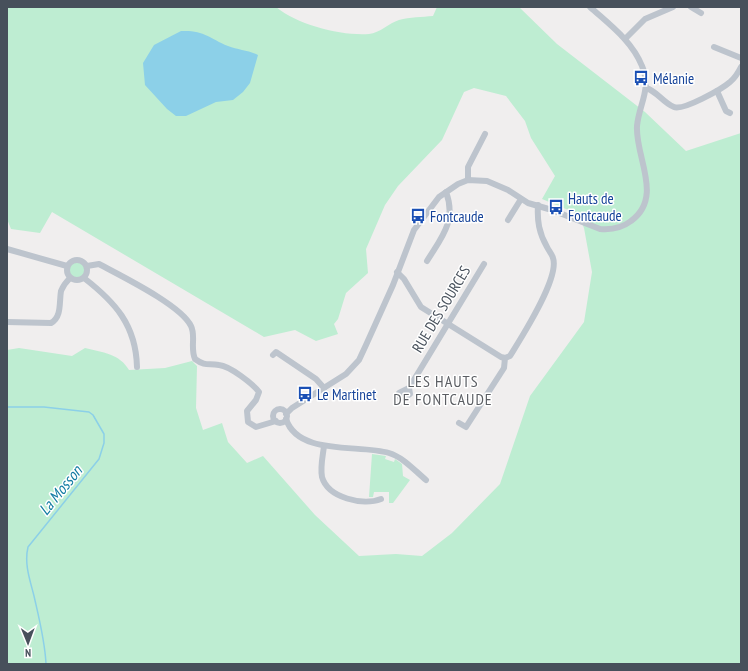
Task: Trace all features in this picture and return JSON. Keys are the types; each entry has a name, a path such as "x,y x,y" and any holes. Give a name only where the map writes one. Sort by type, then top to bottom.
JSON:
{"street":[{"path":"87,266 99,264 166,302 186,316 193,330 193,350 196,359 206,365 224,366 256,388 259,395 247,411 247,419 250,424 256,427 281,419 292,408 346,374 359,360 414,230 424,214 439,197 446,192 468,180 478,179 497,185 521,199 600,229 608,230 624,226 639,214 647,196 637,130 646,88 643,67 626,39 590,7"},
{"path":"626,39 645,19 673,7"},
{"path":"691,7 701,13"},
{"path":"714,47 741,58"},
{"path":"646,88 656,93 673,107 678,108 717,91 729,84 740,71"},
{"path":"717,91 726,111 730,113"},
{"path":"468,180 468,167 485,134"},
{"path":"427,261 449,225 450,212 446,192"},
{"path":"508,220 521,199"},
{"path":"397,272 404,279 421,307 501,357 505,358 510,356 538,310 554,264 553,258 539,229 538,205"},
{"path":"7,249 67,266"},
{"path":"75,259 82,261 87,266 87,272 84,278 75,280 70,278 66,272 67,266 75,259"},
{"name":"RUE DES SOURCES","path":"409,388 484,264"},
{"path":"7,322 54,322 58,315 62,291 70,278"},
{"path":"84,278 106,296 123,315 128,325 135,349 137,367"},
{"path":"273,355 276,352 316,379 324,388"},
{"path":"459,423 466,427 504,368 505,358"},
{"path":"281,419 296,434 324,446 374,450 390,454 408,465 426,480"},
{"path":"324,446 322,472 325,483 341,497 349,500 374,502 381,499"}],"green space":[{"path":"7,7 276,7 296,19 320,28 346,33 369,34 381,30 399,20 433,16 437,7 519,7 557,44 645,112 686,151 741,133 741,664 7,664 7,350 19,348 72,356 85,348 104,352 116,357 121,360 129,370 165,368 192,361 197,366 196,408 203,430 222,423 228,442 247,463 263,456 315,515 359,556 396,554 422,556 452,533 500,484 530,396 584,322 592,272 584,228 578,214 542,199 555,176 531,138 525,121 506,96 474,88 464,92 442,140 398,186 385,205 366,249 368,273 346,293 338,319 334,324 338,334 316,341 295,330 264,337 52,212 40,233 11,229 7,219"},
{"path":"77,262 84,267 85,270 80,277 77,278 70,273 69,270 74,263"},
{"path":"372,454 386,456 385,459 394,462 395,459 402,464 403,476 410,480 393,503 389,503 389,492 374,492 373,497 369,497"}],"water":[{"path":"181,31 201,33 228,46 258,55 250,83 243,92 233,100 216,102 186,116 176,116 167,109 145,85 143,63 154,45"}],"waterway":[{"name":"La Mosson","path":"7,407 44,407 89,412 93,415 104,434 104,443 99,459 28,547 28,572 42,630 46,664"}],"place":[{"name":"Mélanie","path":"641,78"},
{"name":"Hauts de Fontcaude","path":"556,207"},
{"name":"Fontcaude","path":"418,216"},
{"name":"Le Martinet","path":"305,394"}],"district":[{"name":"LES HAUTS DE FONTCAUDE","path":"443,390"}]}
